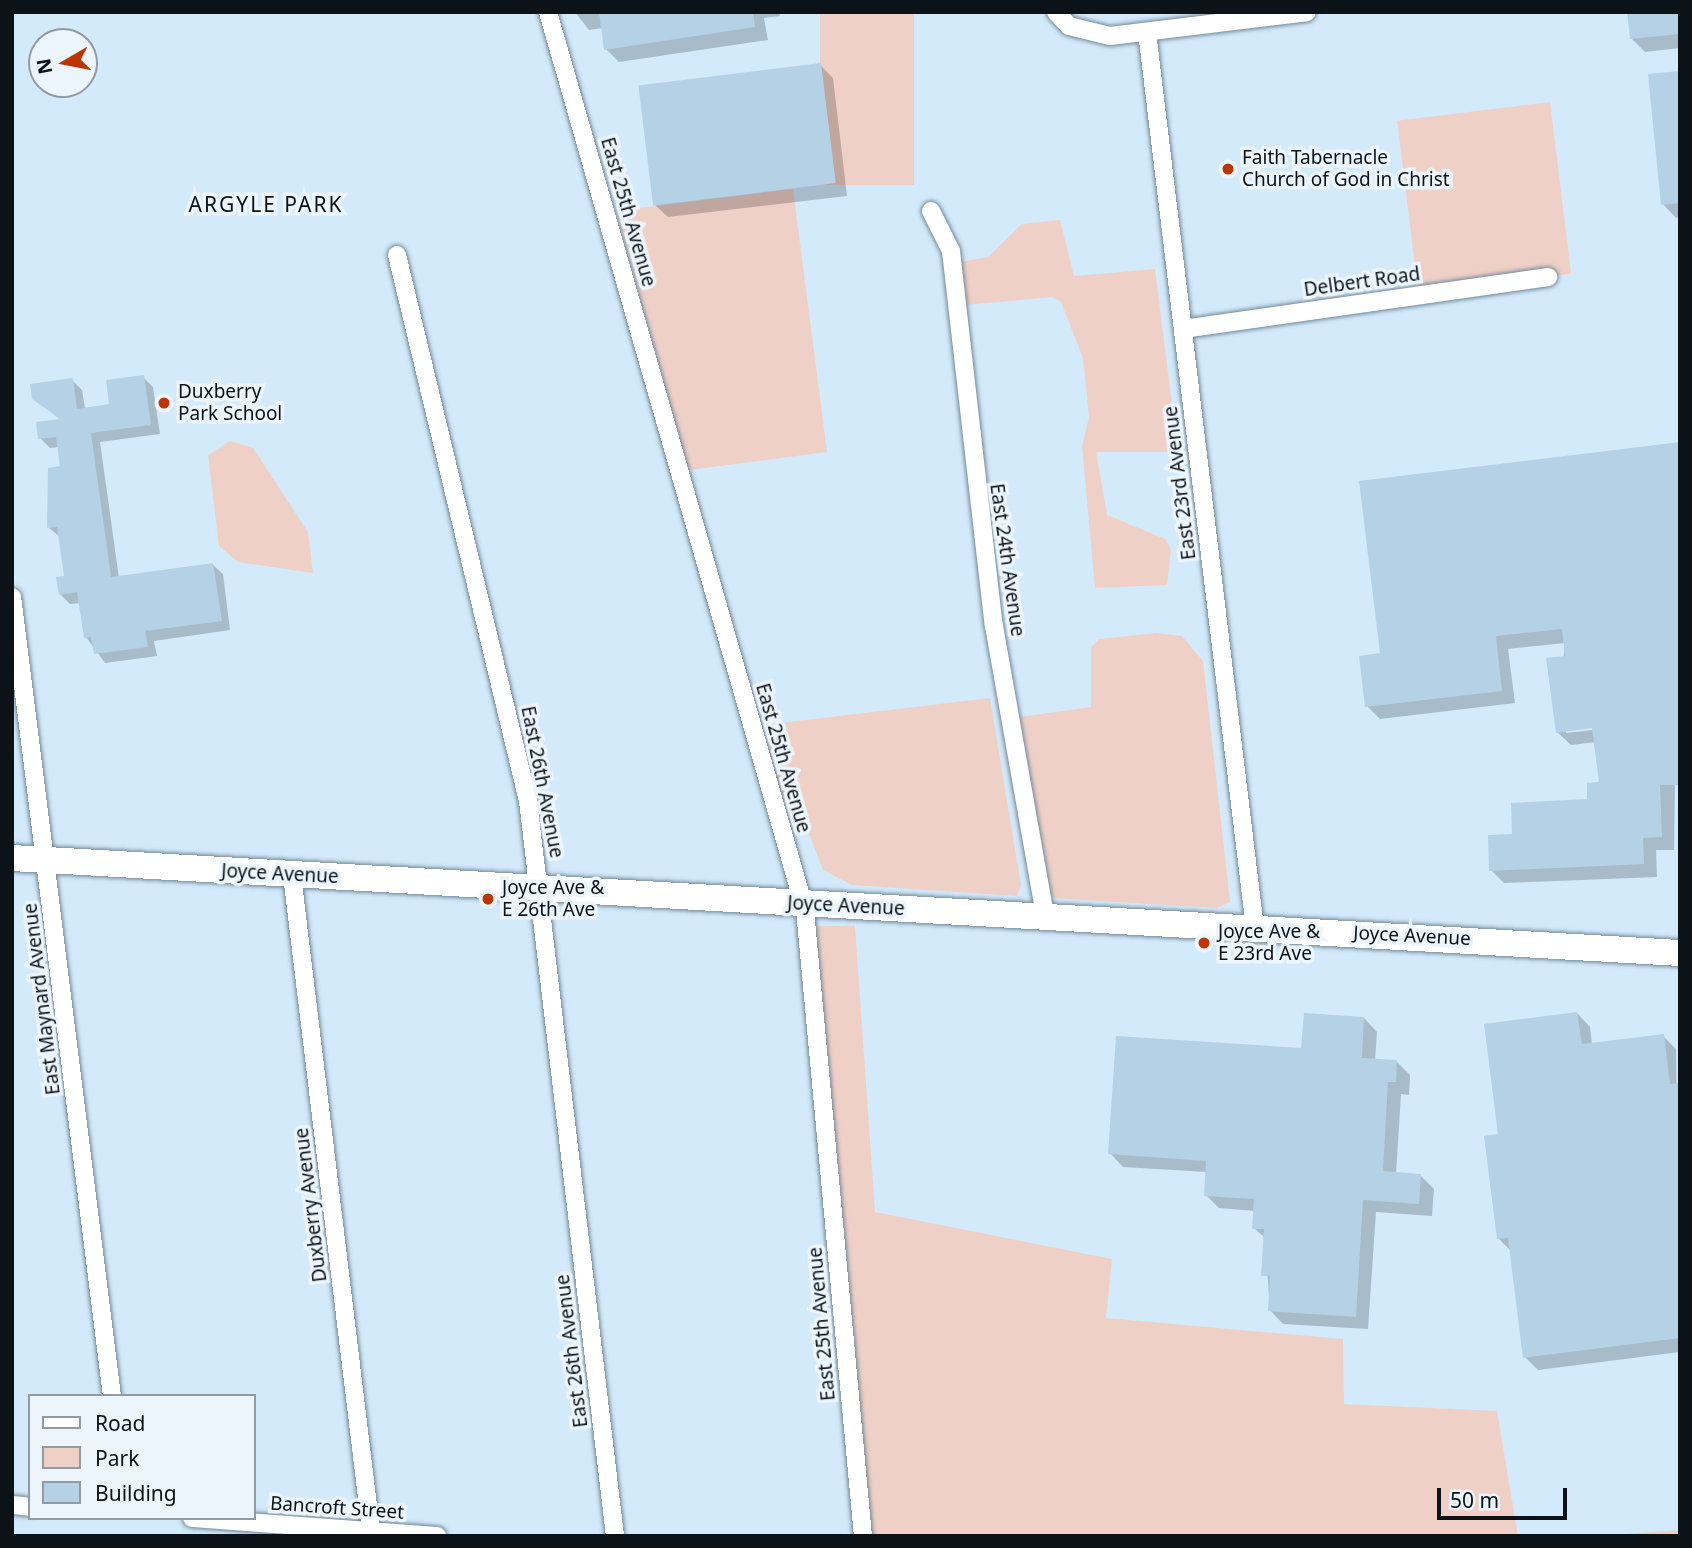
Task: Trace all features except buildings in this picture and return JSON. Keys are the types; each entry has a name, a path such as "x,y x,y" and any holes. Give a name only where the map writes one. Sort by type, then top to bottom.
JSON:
{"street":[{"name":"East 25th Avenue","path":"548,12 803,904 863,1536"},
{"path":"1056,12 1069,26 1110,36 1264,15 1307,12"},
{"name":"East 23rd Avenue","path":"1147,32 1255,928"},
{"name":"East 24th Avenue","path":"931,211 951,251 994,626 1045,916"},
{"name":"East 26th Avenue","path":"397,255 528,801 615,1536"},
{"name":"Delbert Road","path":"1183,328 1548,277"},
{"name":"East Maynard Avenue","path":"12,597 48,860 111,1394"},
{"name":"Joyce Avenue","path":"12,858 1680,953"},
{"name":"Duxberry Avenue","path":"292,875 371,1531"},
{"name":"Bancroft Street","path":"220,1520 437,1536"}],"green space":[{"path":"820,12 914,12 914,185 820,185"},
{"path":"1550,102 1571,274 1418,292 1397,121"},
{"path":"793,189 827,452 689,470 616,211"},
{"path":"1060,220 1074,276 1155,269 1178,452 1096,452 1107,515 1165,539 1171,549 1167,585 1095,588 1082,446 1089,417 1083,358 1061,302 1053,297 965,305 960,262 988,257 1022,224"},
{"path":"230,441 253,448 308,532 313,573 238,562 219,546 208,455"},
{"path":"1157,633 1182,636 1203,661 1230,902 1217,908 1054,898 1042,881 1013,718 1091,707 1091,647 1099,639"},
{"path":"990,698 1021,885 1017,896 852,885 823,870 800,810 783,803 764,725"},
{"path":"814,926 855,926 875,1212 1112,1259 1106,1318 1343,1339 1344,1404 1497,1411 1518,1536 872,1536"},
{"path":"1680,1530 1680,1536 1598,1536"}],"place":[{"name":"Faith Tabernacle Church of God in Christ","path":"1228,169"},
{"name":"Duxberry Park School","path":"164,403"},
{"name":"Joyce Ave & E 26th Ave","path":"488,899"},
{"name":"Joyce Ave & E 23rd Ave","path":"1204,943"}],"district":[{"name":"ARGYLE PARK","path":"266,204"}]}
